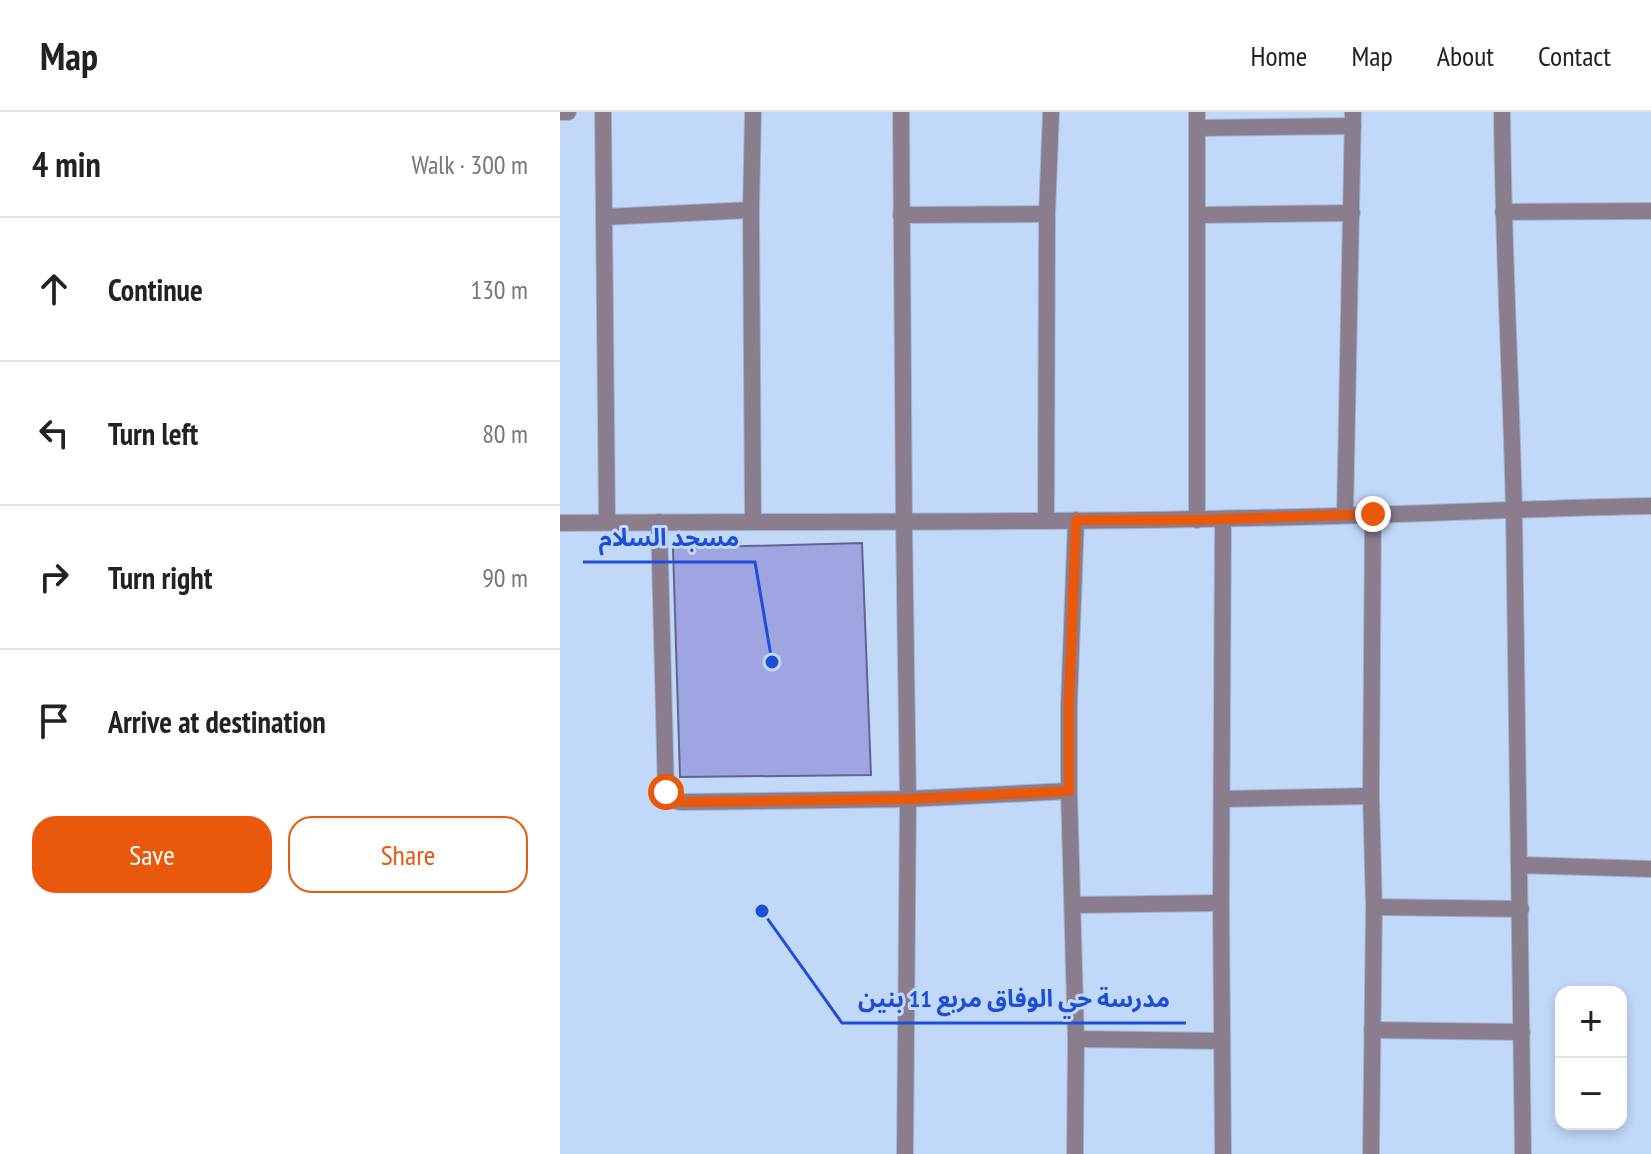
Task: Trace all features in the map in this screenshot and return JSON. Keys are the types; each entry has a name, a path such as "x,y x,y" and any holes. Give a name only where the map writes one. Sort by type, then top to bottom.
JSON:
{"street":[{"path":"560,112 568,112"},
{"path":"603,112 607,522"},
{"path":"753,112 753,521"},
{"path":"901,112 908,799 905,1154"},
{"path":"1046,520 1047,214 1051,112"},
{"path":"1502,112 1514,509 1523,1154"},
{"path":"1197,520 1197,120 1353,119 1345,515"},
{"path":"604,217 751,210"},
{"path":"1503,212 1651,211"},
{"path":"1198,215 1352,213"},
{"path":"901,215 1047,214"},
{"path":"560,523 1197,520 1651,506"},
{"path":"1371,1154 1373,514"},
{"path":"1223,519 1223,1154"},
{"path":"1075,1154 1076,1039 1069,705 1076,520"},
{"path":"659,522 666,792 676,802 908,799 1069,791"},
{"path":"1222,799 1371,796"},
{"path":"1520,865 1651,869"},
{"path":"1073,905 1221,903"},
{"path":"1374,907 1521,909"},
{"path":"1372,1030 1522,1032"},
{"path":"1076,1039 1222,1041"}],"building":[{"path":"862,543 871,775 680,777 673,548"}],"place":[{"name":"مسجد السلام","path":"772,662"},
{"name":"مدرسة حي الوفاق مربع 11 بنين","path":"762,911"}],"route":[{"path":"666,792 676,802 683,802 908,799 1069,791 1076,520 1197,520 1373,514"}]}
